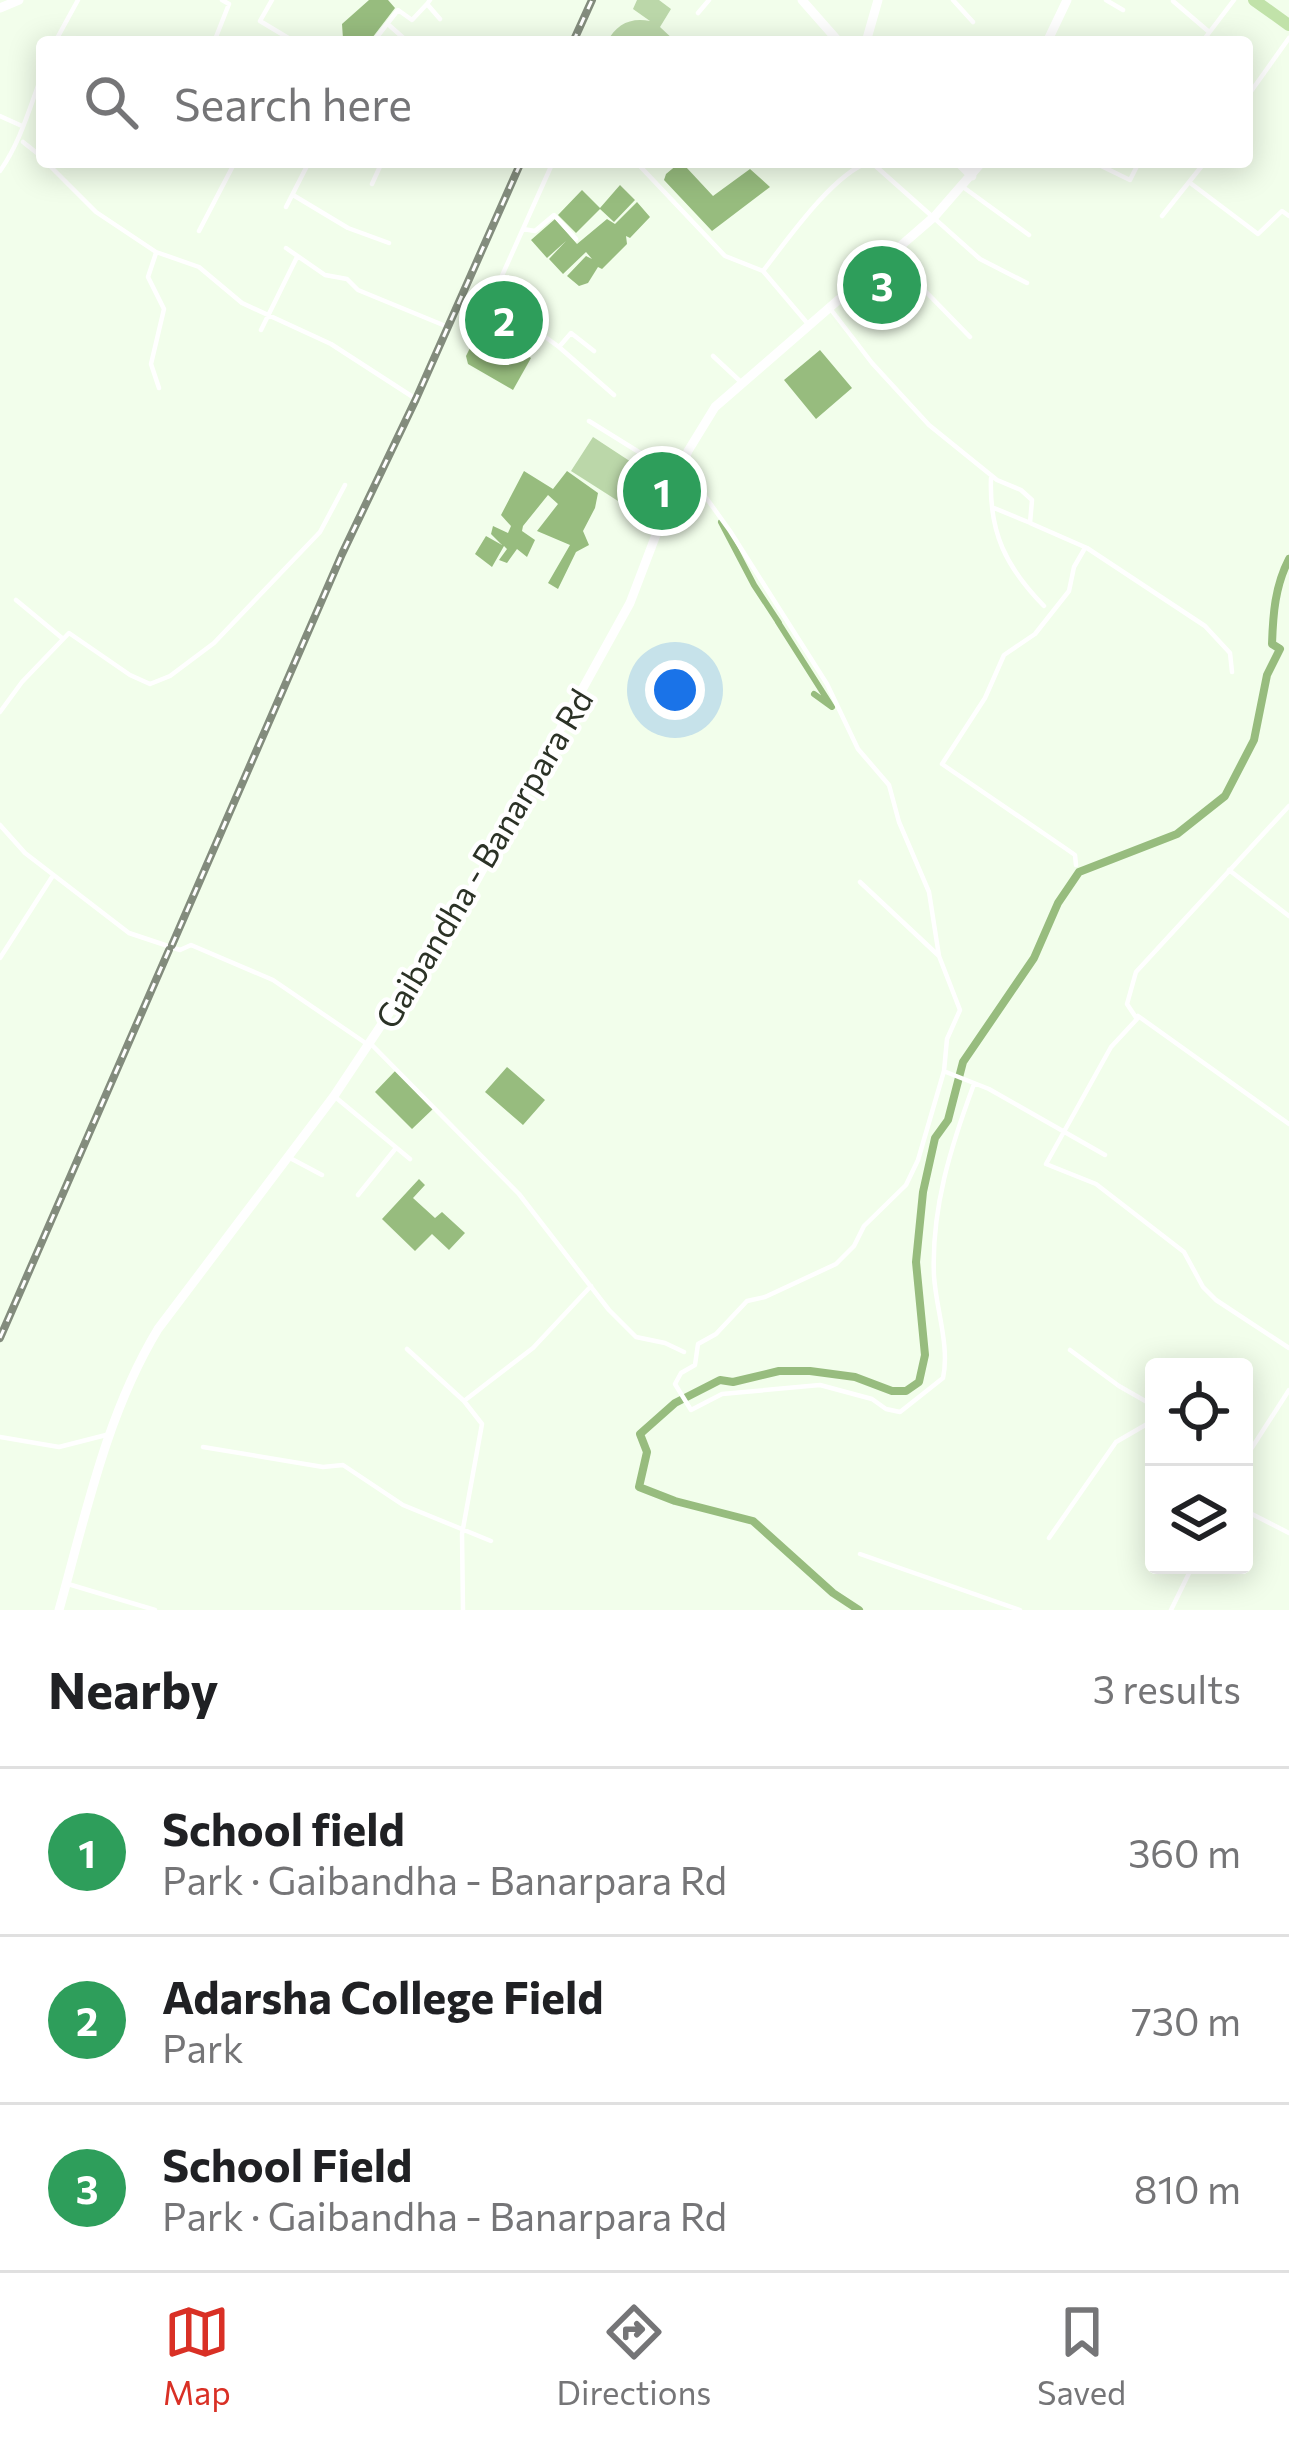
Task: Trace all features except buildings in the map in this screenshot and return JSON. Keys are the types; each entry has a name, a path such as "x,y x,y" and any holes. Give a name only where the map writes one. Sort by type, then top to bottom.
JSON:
{"main road":[{"path":"0,8 19,0"},
{"path":"802,0 833,36"},
{"path":"868,36 878,0"},
{"path":"1050,36 1067,0"},
{"path":"1254,0 1289,25"},
{"path":"964,168 972,176"},
{"name":"Gaibandha - Banarpara Rd","path":"59,1610 107,1434 136,1365 370,1045 531,793 594,680 630,603 688,451 716,407 935,216 978,168"}],"street":[{"path":"58,36 78,0"},
{"path":"219,36 229,4 222,0"},
{"path":"272,0 260,21 285,36"},
{"path":"698,13 709,0"},
{"path":"953,0 974,22"},
{"path":"1106,0 1123,10"},
{"path":"1205,36 1234,0"},
{"path":"1173,1 1208,31"},
{"path":"378,36 398,10 412,20 429,2 440,19"},
{"path":"388,25 401,36"},
{"path":"1253,89 1289,38"},
{"path":"0,171 21,140 36,90"},
{"path":"0,116 22,126"},
{"path":"21,140 36,153"},
{"path":"52,168 95,212 156,253 199,267 242,303 331,344 416,399"},
{"path":"199,231 232,168"},
{"path":"286,207 306,168"},
{"path":"372,184 379,168"},
{"path":"550,168 492,298 559,346 614,395"},
{"path":"642,168 725,256 763,271 809,325"},
{"path":"763,271 854,168"},
{"path":"877,168 980,259 1027,283"},
{"path":"1105,168 1130,180 1135,168"},
{"path":"1162,216 1200,168"},
{"path":"228,176 238,181"},
{"path":"1189,182 1258,234 1282,211 1289,217"},
{"path":"963,187 1029,235"},
{"path":"293,195 348,228 388,243"},
{"path":"524,229 535,231 554,215 576,239"},
{"path":"286,248 325,275 347,279 358,290 448,326"},
{"path":"156,253 148,277 164,309 151,364 159,388"},
{"path":"890,255 970,337"},
{"path":"261,330 297,257"},
{"path":"829,308 903,400 959,452 1032,500 1030,523"},
{"path":"559,346 571,333 594,352"},
{"path":"713,356 742,383"},
{"path":"589,421 694,486 718,514"},
{"path":"992,476 1004,559 1044,606"},
{"path":"679,477 697,485 726,526 827,685 858,749 889,785 928,892 939,956 960,1010 947,1039 944,1071 913,1173 864,1226 854,1246 823,1272 747,1300 716,1334 698,1344 694,1365 675,1384 691,1409 722,1394 820,1385 900,1412 943,1378 934,1274 937,1223 952,1142 972,1083"},
{"path":"0,712 69,633 150,684 170,676 214,644 320,532 345,485"},
{"path":"994,508 1085,548 1205,626 1230,653 1232,671"},
{"path":"1076,865 1075,855 942,764 985,698 1004,656 1035,634 1070,591 1074,567 1085,548"},
{"path":"16,600 62,638"},
{"path":"1289,806 1136,971 1127,1004 1289,1124"},
{"path":"0,825 25,854 129,933 180,950 190,945 273,980 370,1045 519,1194 637,1337 684,1352"},
{"path":"1228,870 1289,916"},
{"path":"0,958 53,875"},
{"path":"860,882 939,956"},
{"path":"1138,1016 1111,1047 1047,1166 1096,1184 1184,1252 1203,1287 1216,1300 1289,1348"},
{"path":"944,1071 1064,1129 1105,1155"},
{"path":"334,1096 410,1159"},
{"path":"358,1195 396,1148"},
{"path":"288,1157 322,1175"},
{"path":"464,1401 533,1348 591,1286"},
{"path":"407,1348 482,1424 463,1529 463,1610"},
{"path":"1070,1350 1145,1401"},
{"path":"1253,1446 1289,1390"},
{"path":"1049,1538 1116,1442 1145,1425"},
{"path":"0,1437 59,1447 107,1434"},
{"path":"202,1447 323,1467 343,1466 403,1505 490,1541"},
{"path":"1253,1515 1289,1534"},
{"path":"860,1554 1020,1610"},
{"path":"1171,1610 1188,1574"},
{"path":"66,1583 154,1610"}],"shaded area":[{"path":"369,0 388,0 395,8 374,36 343,36 342,24"},
{"path":"637,0 659,0 671,9 660,27 670,36 611,36 625,23 650,21 633,9"},
{"path":"673,168 687,168 713,196 750,169 770,187 712,231 664,180"},
{"path":"620,185 635,200 614,222 600,209 576,233 558,215 582,190 600,208"},
{"path":"637,202 650,217 630,238 626,236 627,244 602,269 598,267 588,283 579,286 567,276 586,256 592,259 586,252 563,274 549,259 566,241 547,258 531,240 555,219 577,244 607,219 615,224"},
{"path":"484,330 531,358 513,390 468,364 466,356"},
{"path":"820,350 852,388 816,419 784,380"},
{"path":"593,437 651,475 629,508 571,471"},
{"path":"524,471 553,489 567,471 598,493 583,531 589,545 576,552 558,589 548,583 570,545 537,531 558,504 548,495 523,526 522,531 535,540 527,557 517,549 507,563 499,560 507,549 504,546 492,567 475,554 486,536 502,545 491,534 493,526 508,533 511,526 501,515"},
{"path":"507,1067 545,1100 523,1125 485,1092"},
{"path":"397,1069 435,1107 412,1129 375,1092"},
{"path":"419,1179 425,1185 413,1198 435,1218 442,1212 465,1233 449,1250 432,1234 415,1251 382,1219"}],"waterway":[{"path":"721,522 779,623"},
{"path":"859,1610 833,1593 753,1521 639,1487 647,1452 640,1434 675,1403 720,1380 810,1371 855,1377 892,1391 906,1391 919,1382 925,1355 916,1262 923,1192 935,1138 948,1120 963,1062 1034,958 1058,903 1079,872 1177,834 1225,796 1254,740 1267,675 1280,649 1272,644 1274,611 1289,559"},
{"path":"778,622 832,707 814,694"}],"railway":[{"path":"576,36 592,0"},
{"path":"172,945 342,554 518,168"},
{"path":"0,1338 169,950"}],"place":[{"name":"School Field","path":"882,285"},
{"name":"Adarsha College Field","path":"504,320"},
{"name":"School field","path":"662,491"}]}
